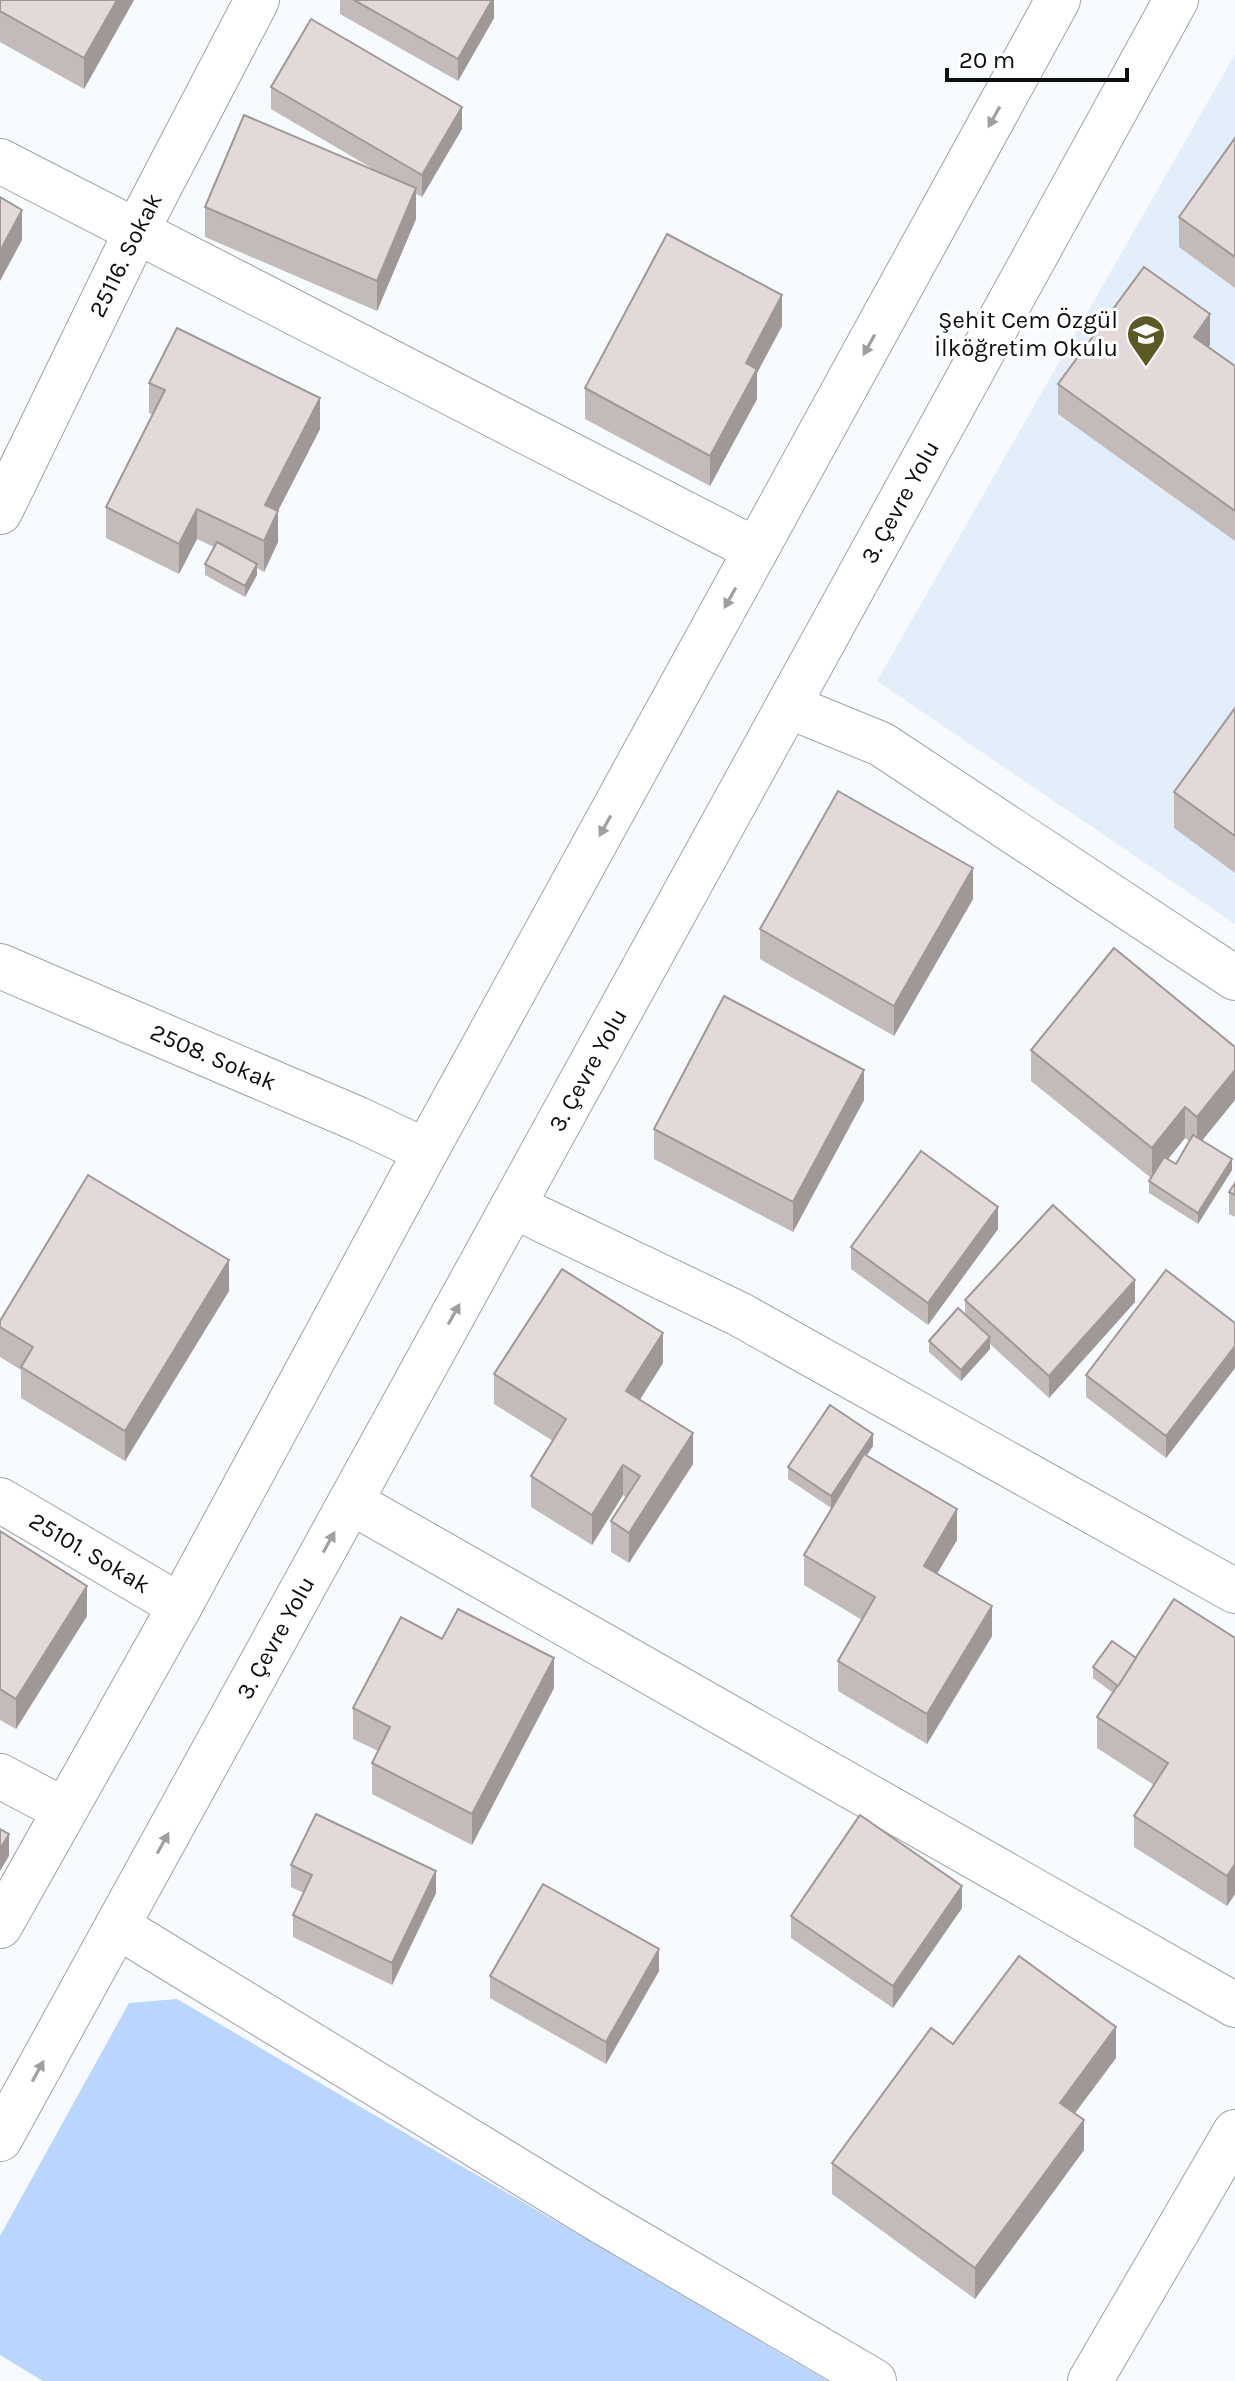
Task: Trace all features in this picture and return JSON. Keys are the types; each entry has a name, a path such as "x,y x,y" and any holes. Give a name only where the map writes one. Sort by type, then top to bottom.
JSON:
{"street":[{"name":"25116. Sokak","path":"0,512 136,232 257,0"},
{"path":"0,1926 180,1606 426,1151 1058,0"},
{"name":"3. Çevre Yolu","path":"0,2139 1176,0"},
{"path":"0,161 756,550"},
{"path":"788,706 881,744 1235,978"},
{"name":"2508. Sokak","path":"0,966 426,1151"},
{"path":"513,1206 739,1314 1235,1591"},
{"name":"25101. Sokak","path":"0,1500 180,1606"},
{"path":"351,1502 1235,2005"},
{"path":"0,1776 64,1810"},
{"path":"117,1926 599,2220 874,2381"},
{"path":"1090,2381 1235,2132"}],"shaded area":[{"name":"Şehit Cem Özgül İlköğretim Okulu","path":"1235,54 1235,924 877,681"},
{"path":"177,1999 828,2381 43,2381 0,2355 0,2236 129,2003"}],"building":[{"path":"0,0 117,0 84,58 0,11"},
{"path":"354,0 492,0 458,59"},
{"path":"311,19 462,107 422,175 271,87"},
{"path":"244,115 416,188 377,281 205,207"},
{"path":"1235,138 1235,257 1179,217"},
{"path":"0,197 22,210 0,251"},
{"path":"667,234 782,295 746,363 757,369 710,456 585,388"},
{"path":"1144,267 1210,314 1194,337 1235,366 1235,511 1058,384"},
{"path":"177,328 320,398 265,505 278,511 264,541 197,509 179,544 106,507 165,390 149,383"},
{"path":"217,542 257,564 245,586 205,564"},
{"path":"1235,708 1235,836 1174,792"},
{"path":"838,791 973,868 894,1006 760,929"},
{"path":"1114,948 1235,1047 1235,1070 1197,1117 1185,1107 1152,1148 1031,1050"},
{"path":"724,996 864,1070 793,1202 654,1129"},
{"path":"1193,1135 1232,1159 1198,1213 1149,1181 1164,1157 1176,1164"},
{"path":"921,1151 998,1207 928,1303 851,1247"},
{"path":"88,1175 229,1260 125,1431 21,1367 33,1347 0,1327 0,1321"},
{"path":"1053,1205 1135,1280 1049,1376 965,1300"},
{"path":"562,1269 663,1333 626,1391 693,1433 629,1533 611,1521 640,1476 623,1465 592,1515 531,1476 566,1419 494,1374"},
{"path":"1166,1270 1235,1323 1235,1346 1166,1436 1086,1375"},
{"path":"958,1308 990,1337 961,1370 929,1341"},
{"path":"830,1405 873,1434 831,1496 788,1467"},
{"path":"864,1454 957,1509 924,1566 992,1606 927,1714 838,1661 875,1597 804,1555"},
{"path":"0,1531 87,1586 16,1699 0,1689"},
{"path":"1174,1599 1235,1638 1235,1864 1227,1876 1134,1816 1168,1763 1097,1717"},
{"path":"458,1609 554,1658 472,1814 372,1763 390,1727 353,1708 401,1617 442,1639"},
{"path":"1112,1641 1136,1658 1118,1686 1093,1667"},
{"path":"316,1814 436,1871 392,1963 293,1915 312,1875 291,1865"},
{"path":"860,1815 962,1886 893,1986 791,1916"},
{"path":"0,1829 9,1834 0,1849"},
{"path":"543,1884 659,1949 606,2042 490,1976"},
{"path":"1019,1956 1116,2027 1060,2103 1084,2120 975,2268 832,2163 931,2028 953,2044"}],"place":[{"name":"Şehit Cem Özgül İlköğretim Okulu","path":"1146,368"}]}
